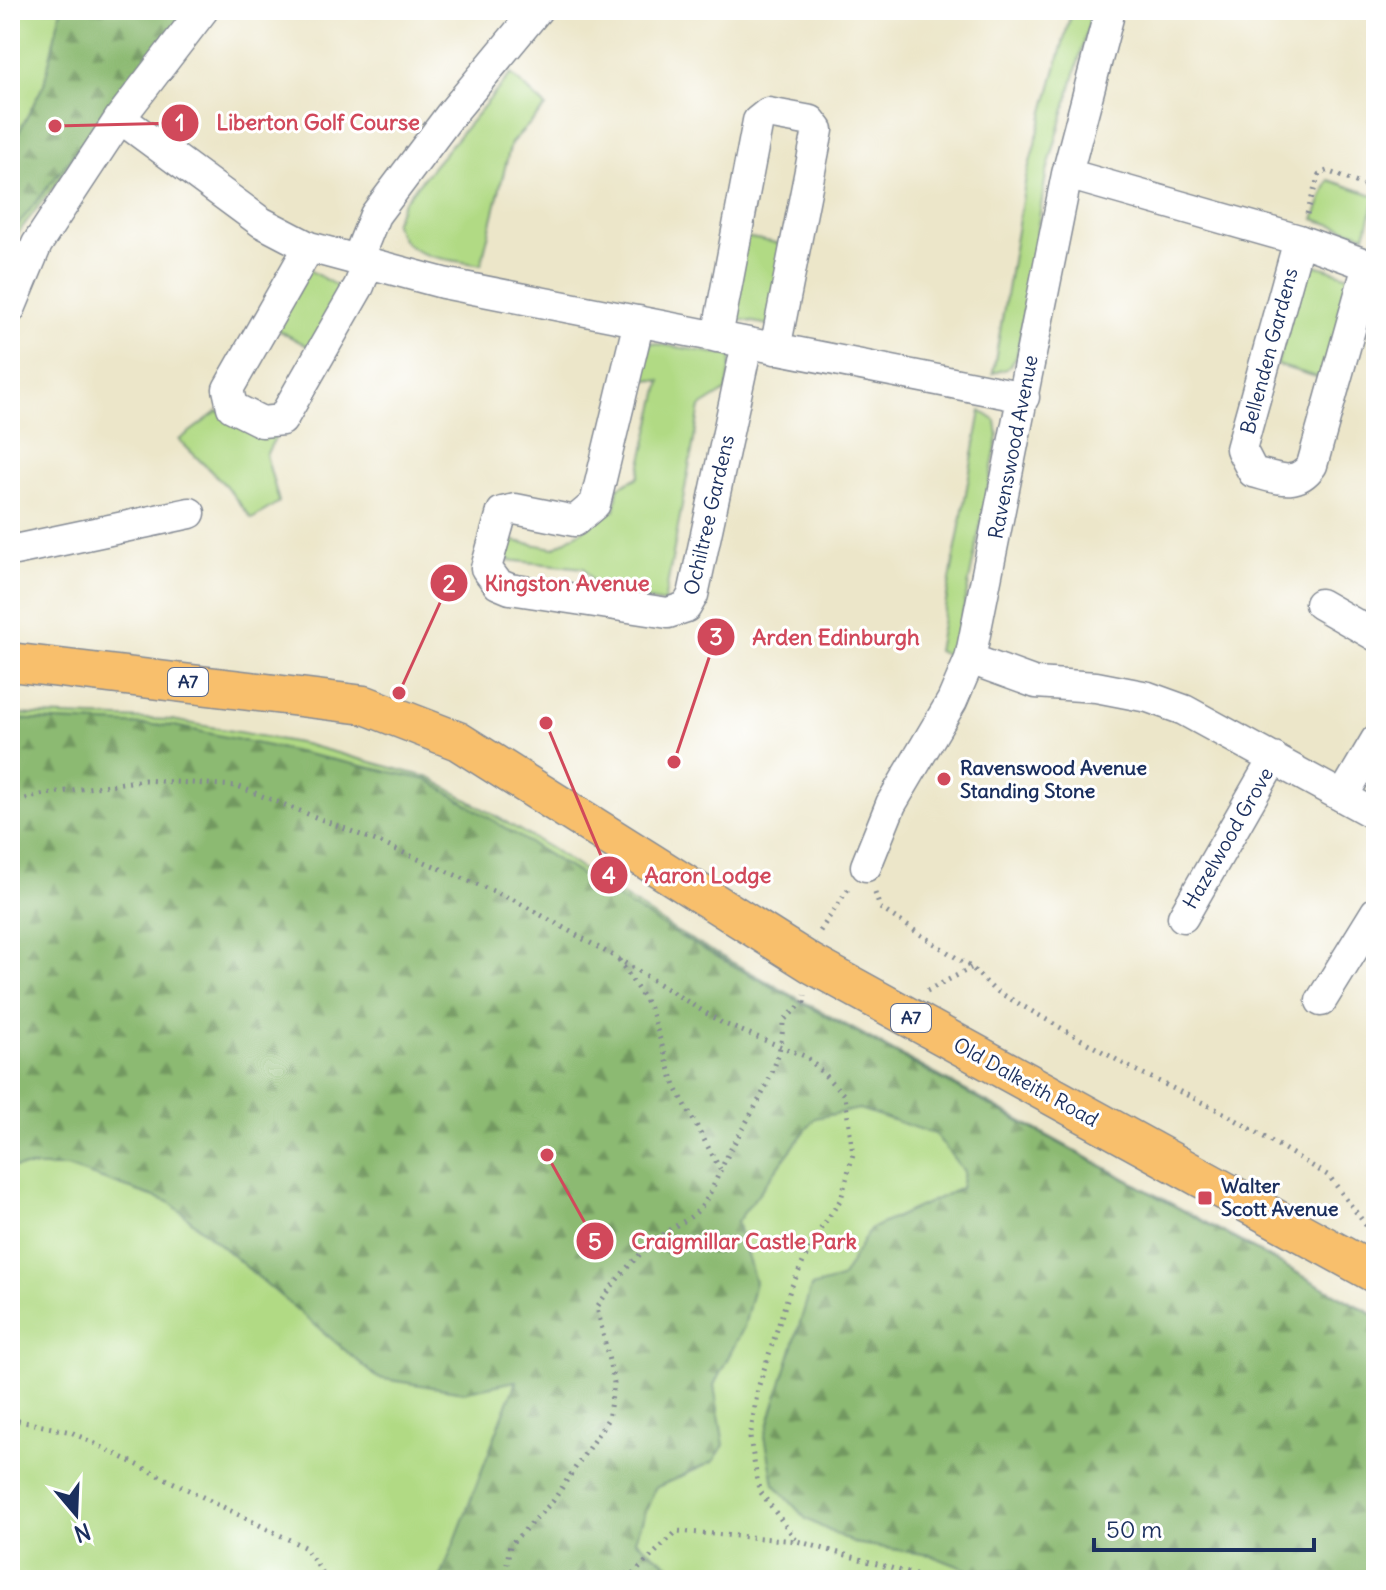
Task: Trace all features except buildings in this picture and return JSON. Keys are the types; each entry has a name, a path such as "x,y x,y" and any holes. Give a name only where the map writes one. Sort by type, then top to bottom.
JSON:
{"main road":[{"name":"Old Dalkeith Road","path":"10,662 365,705 458,741 1376,1274"}],"street":[{"path":"10,309 37,244 120,118 203,10"},
{"path":"309,247 228,389 232,407 262,422 282,420 362,262 375,215 451,114 537,10"},
{"name":"Ravenswood Avenue","path":"866,866 891,804 952,701 970,659 1067,174 1110,10"},
{"name":"Ochiltree Gardens","path":"639,321 595,504 587,514 575,521 515,509 502,512 486,568 498,584 510,589 668,613 686,607 693,595 818,130 811,121 768,113 758,121 717,337"},
{"path":"120,118 261,222 309,247 443,283 1024,397"},
{"name":"Bellenden Gardens","path":"1067,174 1299,240 1372,267 1312,465 1304,477 1292,481 1253,472 1241,449 1299,240"},
{"path":"10,551 190,513"},
{"path":"1320,604 1376,636"},
{"name":"Hazelwood Grove","path":"970,659 1036,683 1096,687 1148,697 1184,710 1376,815"},
{"path":"1343,796 1376,740"},
{"name":"Hazelwood Grove","path":"1183,917 1274,758"},
{"path":"1321,1001 1376,912"}],"path":[{"path":"1299,240 1319,174 1327,171 1376,190"},
{"path":"10,803 45,794 144,780 237,786 516,901 617,958 722,1023 807,1057 845,1096 853,1154 841,1199 814,1239 790,1290 758,1388 750,1438 759,1490 797,1541"},
{"path":"504,1580 510,1545 553,1501 608,1419 614,1383 597,1307 622,1270 666,1233 696,1213 765,1091 782,1047 783,1021 804,1002 816,947 866,866"},
{"path":"866,866 880,908 972,968 993,989 1131,1068 1226,1114 1329,1176 1376,1239"},
{"path":"617,958 650,1008 675,1086 720,1170"},
{"path":"10,1419 71,1432 304,1547 328,1580"},
{"path":"627,1580 677,1531 797,1541 933,1580"}],"green space":[{"path":"10,10 189,10 10,243"},
{"path":"61,10 188,10 10,235 10,149 44,84"},
{"path":"1072,10 1093,10 1046,175 1017,356 1007,369 993,373 1026,177"},
{"path":"511,74 546,107 511,143 481,265 441,259 418,251 408,245 394,223 403,202"},
{"path":"1329,180 1376,196 1365,235 1314,219"},
{"path":"745,237 787,245 768,325 733,318"},
{"path":"1306,262 1355,278 1330,381 1277,365"},
{"path":"309,270 344,290 311,348 276,329"},
{"path":"651,343 732,356 727,390 700,407 664,603 598,591 584,568 507,560 508,540 554,548 615,510 618,487 638,477 661,381 641,379"},
{"path":"218,411 277,434 266,455 279,502 252,519 225,485 179,440"},
{"path":"981,411 996,421 998,437 954,657 937,651"},
{"path":"10,714 172,720 304,744 430,778 550,848 677,932 1376,1316 1376,1580 10,1580"},
{"path":"10,719 175,726 428,780 681,937 1376,1316 1376,1580 1031,1580 1017,1571 968,1570 930,1555 853,1543 806,1519 774,1484 765,1436 811,1287 841,1279 870,1229 961,1188 964,1172 935,1134 859,1109 815,1118 737,1222 755,1282 744,1327 714,1385 724,1445 713,1462 655,1488 635,1540 672,1567 763,1580 440,1580 516,1381 463,1392 378,1378 169,1202 67,1167 10,1167"}],"place":[{"name":"Liberton Golf Course","path":"55,126"},
{"name":"Kingston Avenue","path":"399,693"},
{"name":"Aaron Lodge","path":"546,723"},
{"name":"Arden Edinburgh","path":"674,762"},
{"name":"Ravenswood Avenue Standing Stone","path":"944,779"},
{"name":"Craigmillar Castle Park","path":"547,1155"},
{"name":"Walter Scott Avenue","path":"1205,1198"}]}
